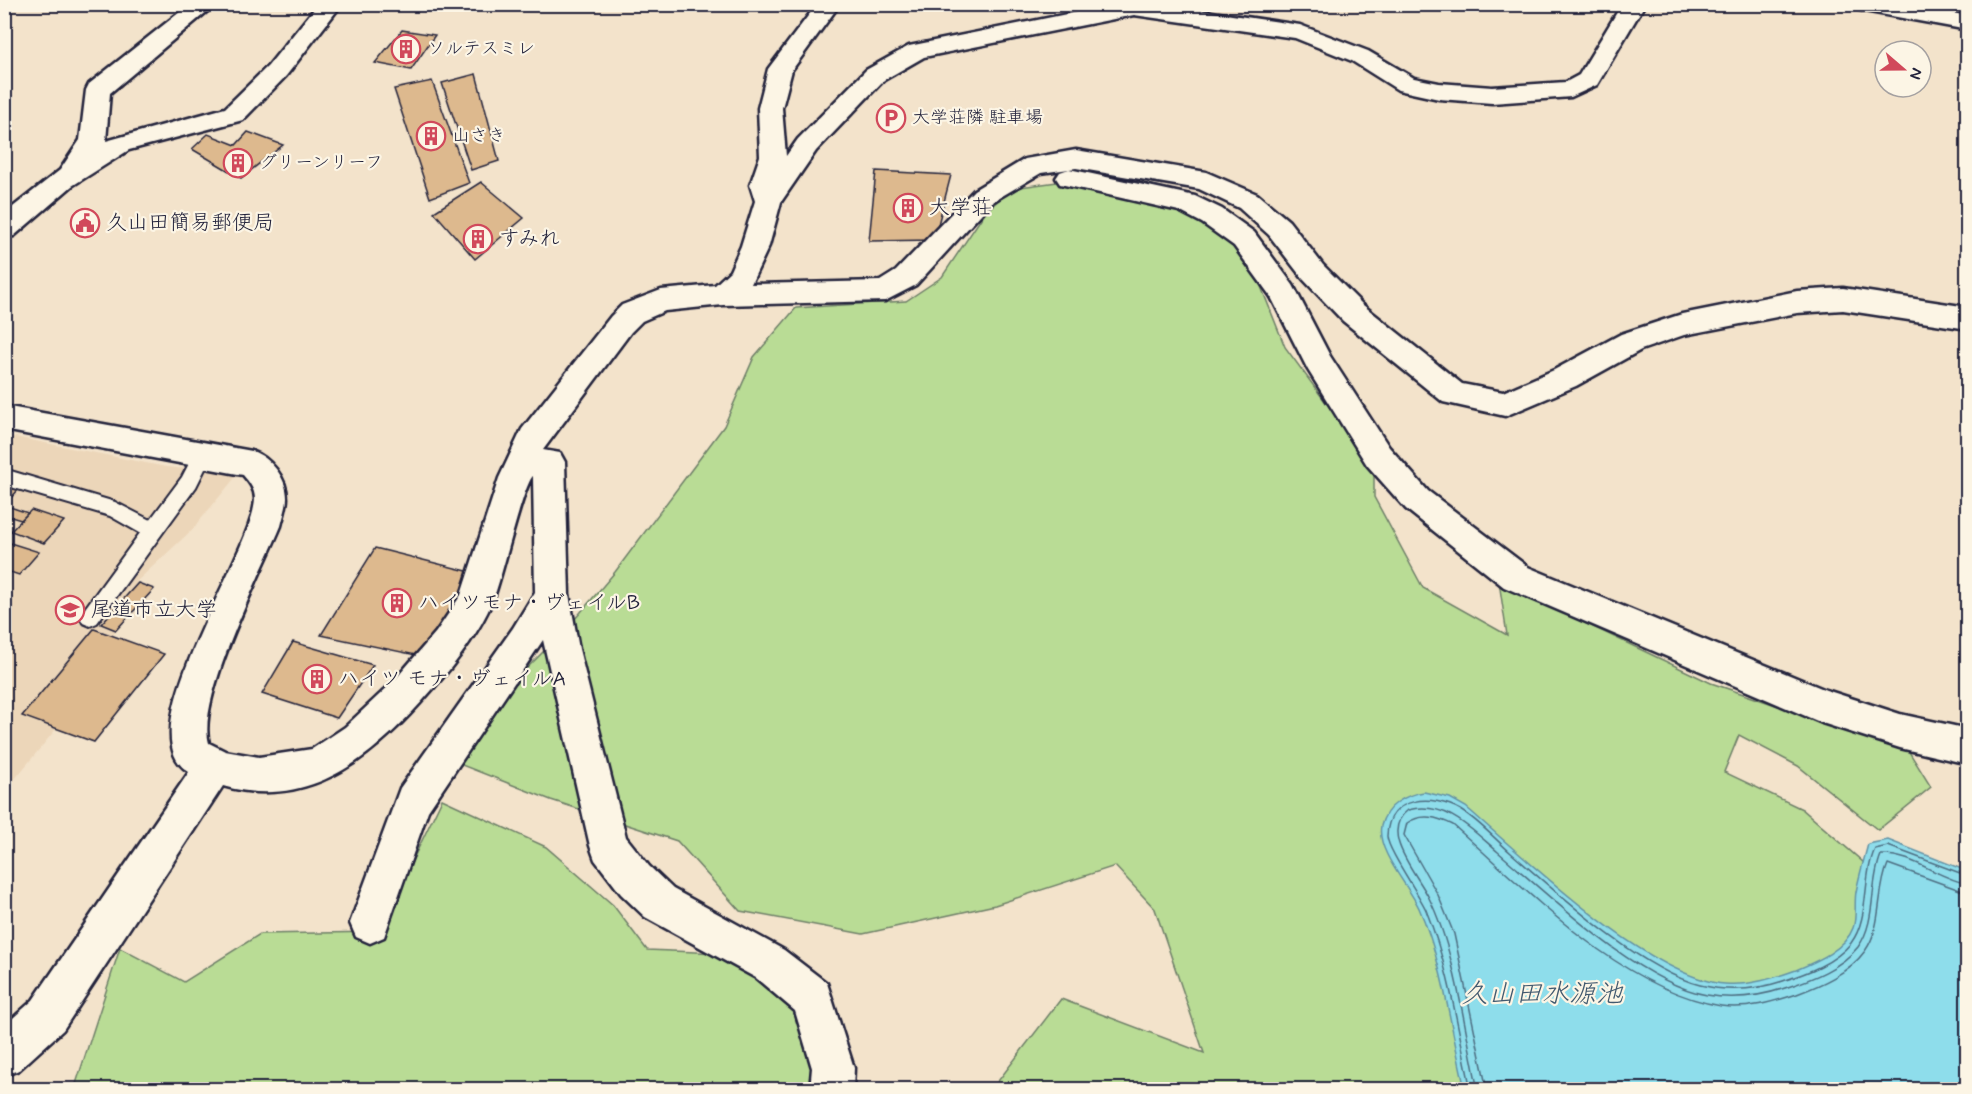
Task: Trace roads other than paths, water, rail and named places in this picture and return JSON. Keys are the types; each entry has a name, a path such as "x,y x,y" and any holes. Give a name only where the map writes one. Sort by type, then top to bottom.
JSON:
{"street":[{"path":"63,180 93,141 98,90 205,4"},
{"path":"4,229 63,180 120,144 234,114 277,71 331,4"},
{"path":"768,201 763,185 773,156 770,108 780,69 829,4"},
{"path":"723,295 741,277 755,246 768,201 807,145 876,75 917,51 1131,6 1300,32 1360,56 1407,84 1439,91 1492,95 1570,89 1588,80 1634,4"},
{"path":"1864,4 1968,23"},
{"path":"4,418 252,464 265,477 272,500 261,535 196,688 187,724 194,755 215,766 258,775 319,764 375,727 449,642 474,603 520,464 534,436 632,313 661,301 723,295 885,291 906,278 983,196 1034,165 1076,159 1140,168 1206,181 1248,201 1279,228 1313,272 1353,314 1454,394 1505,404 1565,378 1631,342 1682,325 1797,302 1843,299 1968,318"},
{"path":"1034,165 1059,176 1186,203 1212,216 1244,239 1283,292 1318,362 1378,456 1417,500 1516,577 1822,706 1900,731 1968,747"},
{"path":"520,464 549,462 552,594 562,649 609,846 635,880 659,903 770,964 812,998 833,1068 831,1089"},
{"path":"370,923 413,801 552,594"},
{"path":"4,1055 48,1015 215,766"}],"lane":[{"path":"90,617 189,482 202,455"},
{"path":"4,477 115,510 153,531"}],"water":[{"name":"久山田水源池","path":"1424,792 1450,798 1466,807 1554,884 1625,939 1661,961 1694,977 1725,984 1752,983 1788,973 1820,959 1843,943 1853,928 1856,892 1868,844 1888,840 1967,871 1967,1089 1465,1089 1440,974 1427,929 1419,908 1388,857 1381,836 1381,826 1387,812 1397,802"}],"place":[{"name":"ソルテスミレ","path":"406,49"},
{"name":"大学荘隣 駐車場","path":"891,118"},
{"name":"山さき","path":"431,136"},
{"name":"グリーンリーフ","path":"238,163"},
{"name":"大学荘","path":"908,208"},
{"name":"久山田簡易郵便局","path":"85,223"},
{"name":"すみれ","path":"478,239"},
{"name":"ハイツモナ・ヴェイルB","path":"397,603"},
{"name":"尾道市立大学","path":"70,610"},
{"name":"ハイツ モナ・ヴェイルA","path":"317,679"}]}
